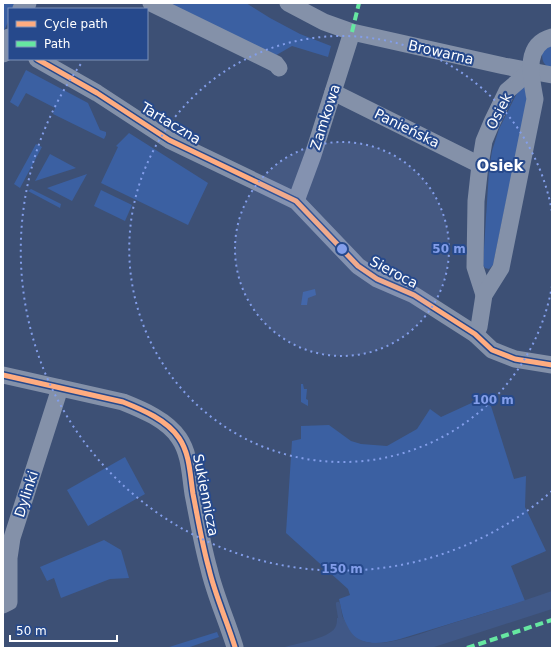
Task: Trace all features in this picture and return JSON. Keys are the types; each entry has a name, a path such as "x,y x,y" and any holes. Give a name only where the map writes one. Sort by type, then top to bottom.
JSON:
{"street":[{"path":"152,3 276,64 278,68"},
{"name":"Browarna","path":"288,3 324,22 352,32 504,66 552,75"},
{"name":"Zamkowa","path":"296,201 313,155 352,32"},
{"path":"530,71 534,51 540,43 552,37"},
{"name":"Tartaczna","path":"39,60 97,93 169,140 296,201"},
{"name":"Osiek","path":"484,295 475,267 476,201 484,142 507,91 530,71"},
{"name":"Osiek","path":"475,334 479,327 484,295 501,268 535,99 530,71"},
{"name":"Panieńska","path":"333,92 480,164"},
{"name":"Sieroca","path":"296,201 358,266 377,279 414,296 475,334 492,350 516,359 552,365"},
{"name":"Sukiennicza","path":"3,375 123,402 138,408 164,423 179,437 188,457 193,493 209,570 235,647"},
{"name":"Dylinki","path":"6,604 12,538 60,388"}],"shaded area":[{"path":"3,3 17,3 14,8 8,8 8,22 3,33"},
{"path":"163,3 246,3 300,34 331,46 328,57 292,46 273,57"},
{"path":"552,43 552,69 544,63 542,53"},
{"path":"26,70 88,103 100,130 106,132 104,139 53,114 55,108 26,93 18,107 10,102"},
{"path":"521,85 530,86 493,265 489,269 485,268 483,265 489,170 492,151 499,129"},
{"path":"129,133 208,183 188,225 101,183 118,147 116,146"},
{"path":"36,144 42,147 20,188 14,184"},
{"path":"50,154 76,168 35,181"},
{"path":"87,174 72,201 47,188"},
{"path":"31,189 61,204 60,208 28,191"},
{"path":"101,190 132,205 125,221 94,206"},
{"path":"315,289 316,295 308,298 307,305 301,305 303,292"},
{"path":"301,384 303,384 304,389 307,389 306,399 308,400 308,406 301,402"},
{"path":"478,400 491,406 514,479 526,476 525,507 546,551 511,566 525,601 382,643 369,643 357,639 347,628 339,599 350,595 348,589 286,533 292,441 301,439 301,426 329,425 351,441 361,444 387,446 417,429 430,409 441,417"},
{"path":"125,457 145,494 88,526 67,490"},
{"path":"104,540 121,550 129,578 110,579 61,598 54,578 47,581 40,567"},
{"path":"552,591 552,609 431,648 281,648 310,641 331,632 337,624 337,618 343,617 354,636 362,641 376,643 386,642 420,634"},
{"path":"217,632 219,637 187,648 166,648"}],"waterway":[{"path":"338,604 341,622"}],"marked path":[{"path":"352,32 359,3"},
{"path":"467,648 552,620"}],"cycle path":[{"path":"39,60 97,93 169,140 296,201 358,266 377,279 414,295 475,334 492,350 515,359 552,365"},
{"path":"3,375 123,402 154,416 174,432 183,444 187,458 200,532 214,588 235,647"}],"district":[{"name":"Osiek","path":"500,166"}]}
